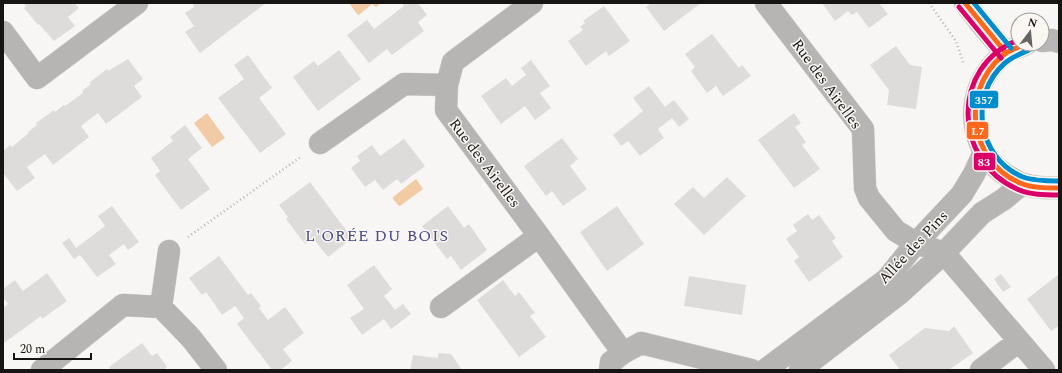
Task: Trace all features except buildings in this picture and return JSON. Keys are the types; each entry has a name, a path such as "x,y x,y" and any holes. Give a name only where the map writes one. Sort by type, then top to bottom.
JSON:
{"main road":[{"path":"965,3 982,26 1006,53"},
{"path":"1010,51 992,66 982,81 976,98 974,117 977,135 984,152 1000,171 1022,184 1040,188 1059,188"}],"street":[{"path":"3,32 37,78 137,3"},
{"name":"Rue des Airelles","path":"532,3 452,62 447,84 446,110 623,353"},
{"name":"Rue des Airelles","path":"766,3 863,129 866,188 869,198 896,230 916,243 944,253"},
{"path":"320,143 404,84 447,84"},
{"name":"Allée des Pins","path":"765,370 887,279 916,243 962,194 974,174 984,152"},
{"name":"Allée des Pins","path":"800,370 899,294 944,253 982,213 1004,199 1022,184"},
{"path":"441,307 539,236"},
{"path":"161,307 168,251"},
{"path":"944,253 1044,370"},
{"path":"42,370 123,305 161,307 191,338 216,370"},
{"path":"981,370 1020,341"},
{"path":"610,370 611,362 641,343 751,370"}],"path":[{"path":"929,3 956,41 964,67"},
{"path":"168,251 320,143"}],"shaded area":[{"path":"349,3 381,3 376,7 372,4 359,15"},
{"path":"207,113 225,138 212,147 194,123"},
{"path":"416,179 423,189 400,206 398,205 393,197"}],"transit line":[{"name":"L7","path":"965,3 1006,53"},
{"name":"357","path":"974,3 1010,47"},
{"name":"83","path":"959,7 1001,58"},
{"name":"83","path":"1010,45 996,53 980,70 971,91 968,113 971,136 980,157 996,175 1022,191 1038,194 1059,195"},
{"name":"L7","path":"1010,51 1002,56 989,71 980,88 976,106 976,125 981,143 990,159 1003,173 1020,183 1029,186 1059,188"},
{"name":"357","path":"1025,52 1005,63 993,76 986,92 982,108 983,125 987,141 996,156 1008,168 1023,177 1059,181"}],"district":[{"name":"L'ORÉE DU BOIS","path":"377,235"}]}
